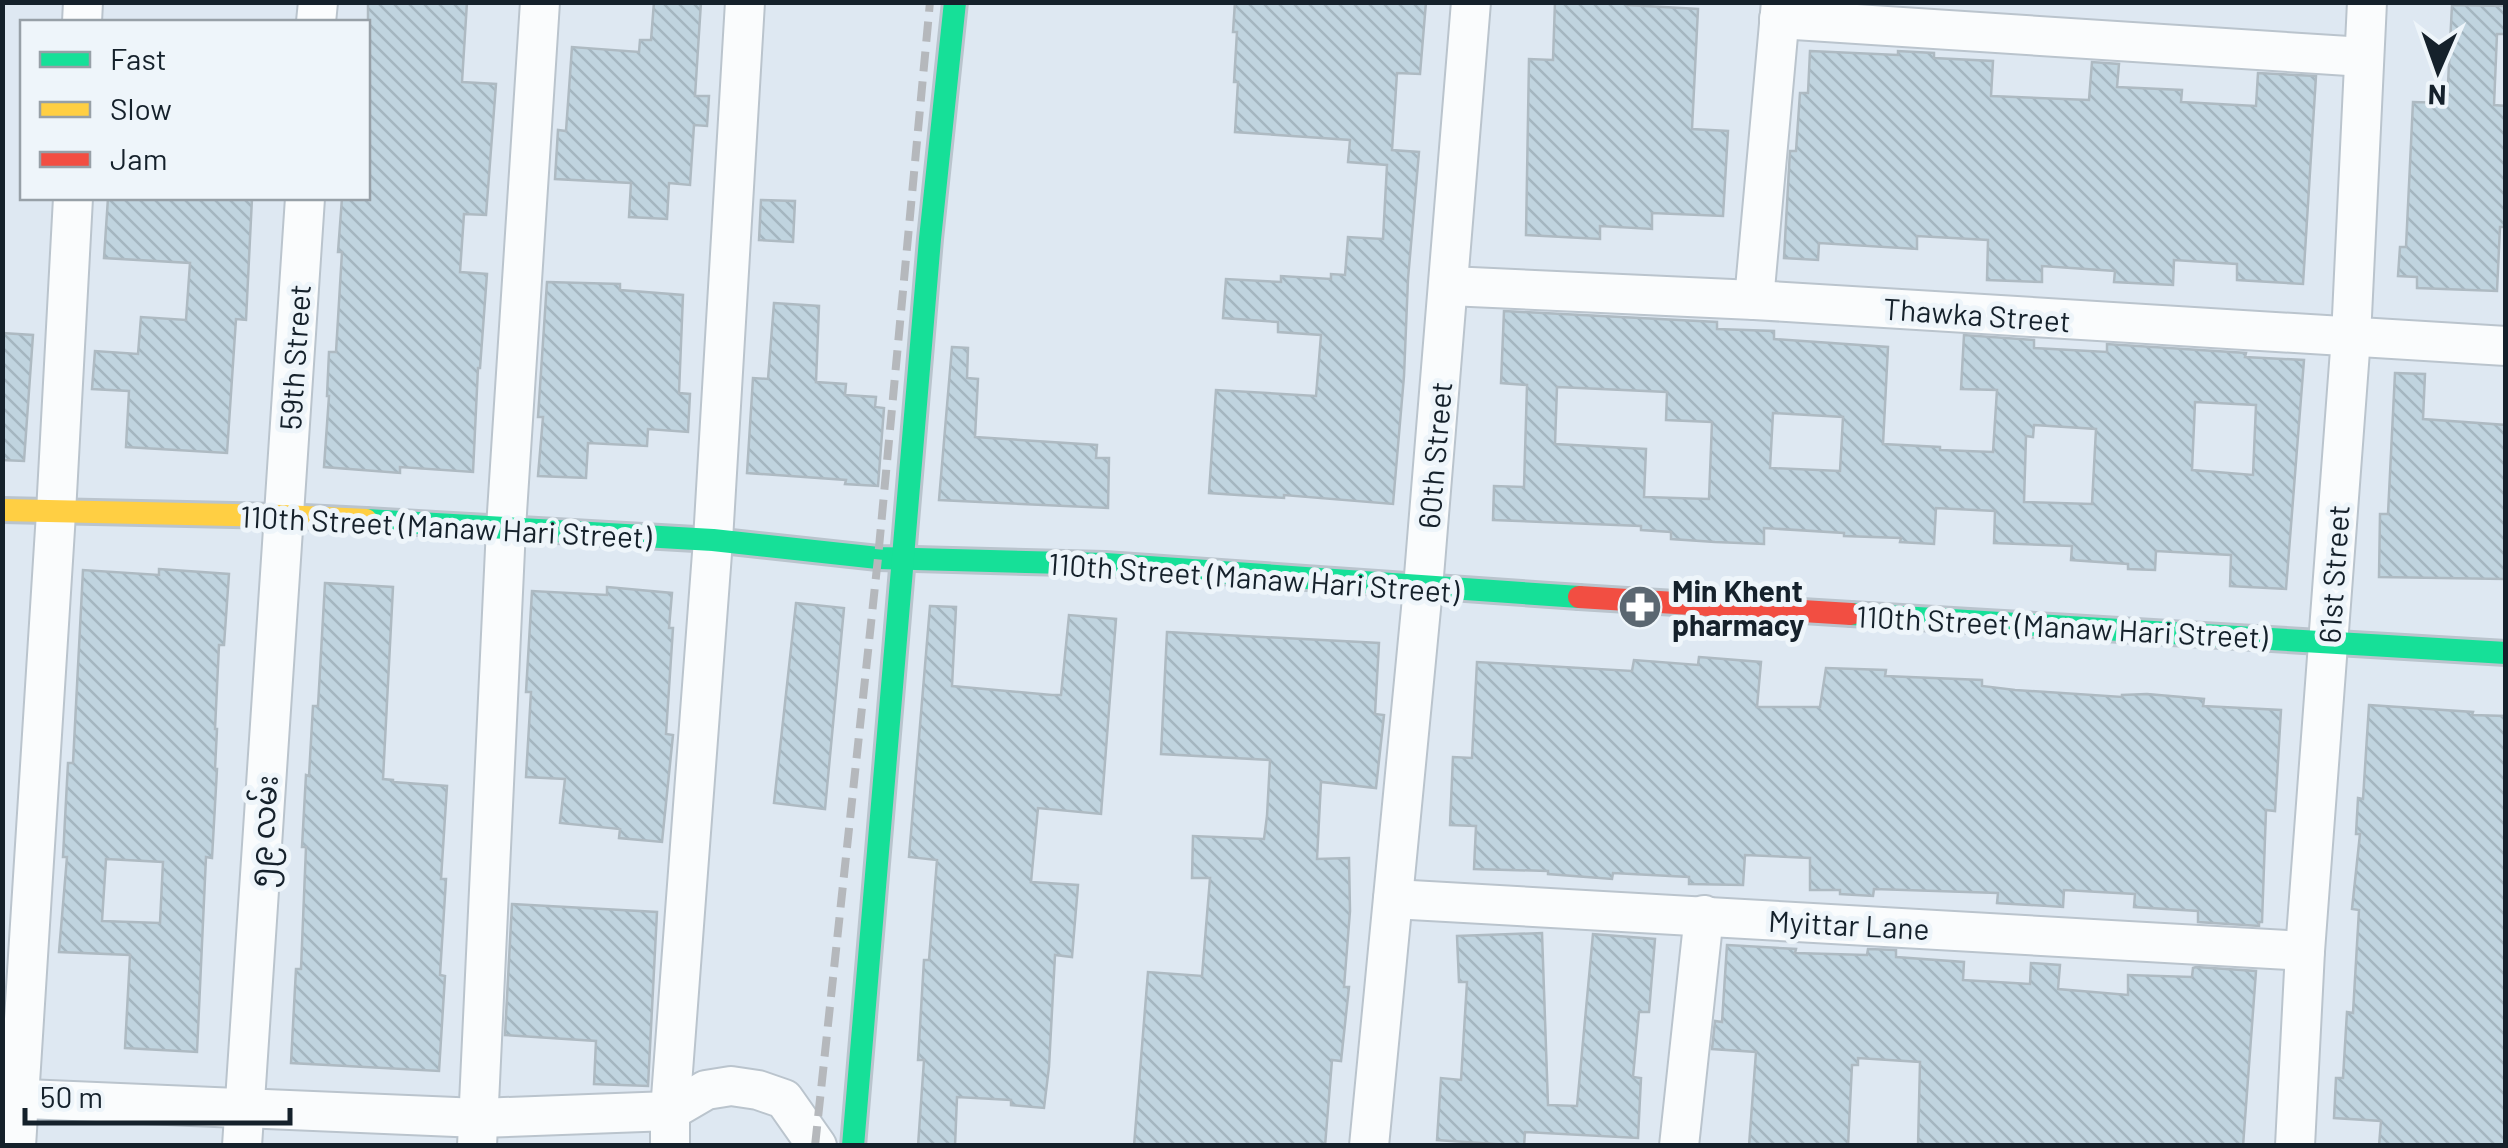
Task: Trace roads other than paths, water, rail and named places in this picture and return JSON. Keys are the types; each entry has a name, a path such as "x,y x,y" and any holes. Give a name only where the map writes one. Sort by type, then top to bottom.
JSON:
{"main road":[{"path":"854,1146 930,240 956,2"},
{"name":"110th Street (Manaw Hari Street)","path":"2,510 283,516 506,528 713,540 878,558 1104,564 1422,588 2506,653"}],"street":[{"path":"478,1132 506,528 540,2"},
{"path":"670,1128 713,540 744,2"},
{"name":"60th Street","path":"1369,1146 1449,286 1471,2"},
{"name":"61st Street","path":"2295,1146 2305,951 2352,337 2367,2"},
{"path":"1754,300 1780,10 2364,57"},
{"path":"16,1146 10,1099 56,512 73,200"},
{"name":"59th Street","path":"283,516 304,200"},
{"name":"Thawka Street","path":"1449,286 1754,300 2506,346"},
{"name":"၅၉ လမ်း","path":"242,1146 283,516"},
{"name":"Myittar Lane","path":"1393,899 2305,951"},
{"path":"1679,1146 1704,916"},
{"path":"10,1099 244,1107 478,1132 670,1128 706,1090 732,1086 784,1099 817,1146"}],"railway":[{"path":"815,1146 878,558 930,2"}],"place":[{"name":"Min Khent pharmacy","path":"1640,607"}]}
